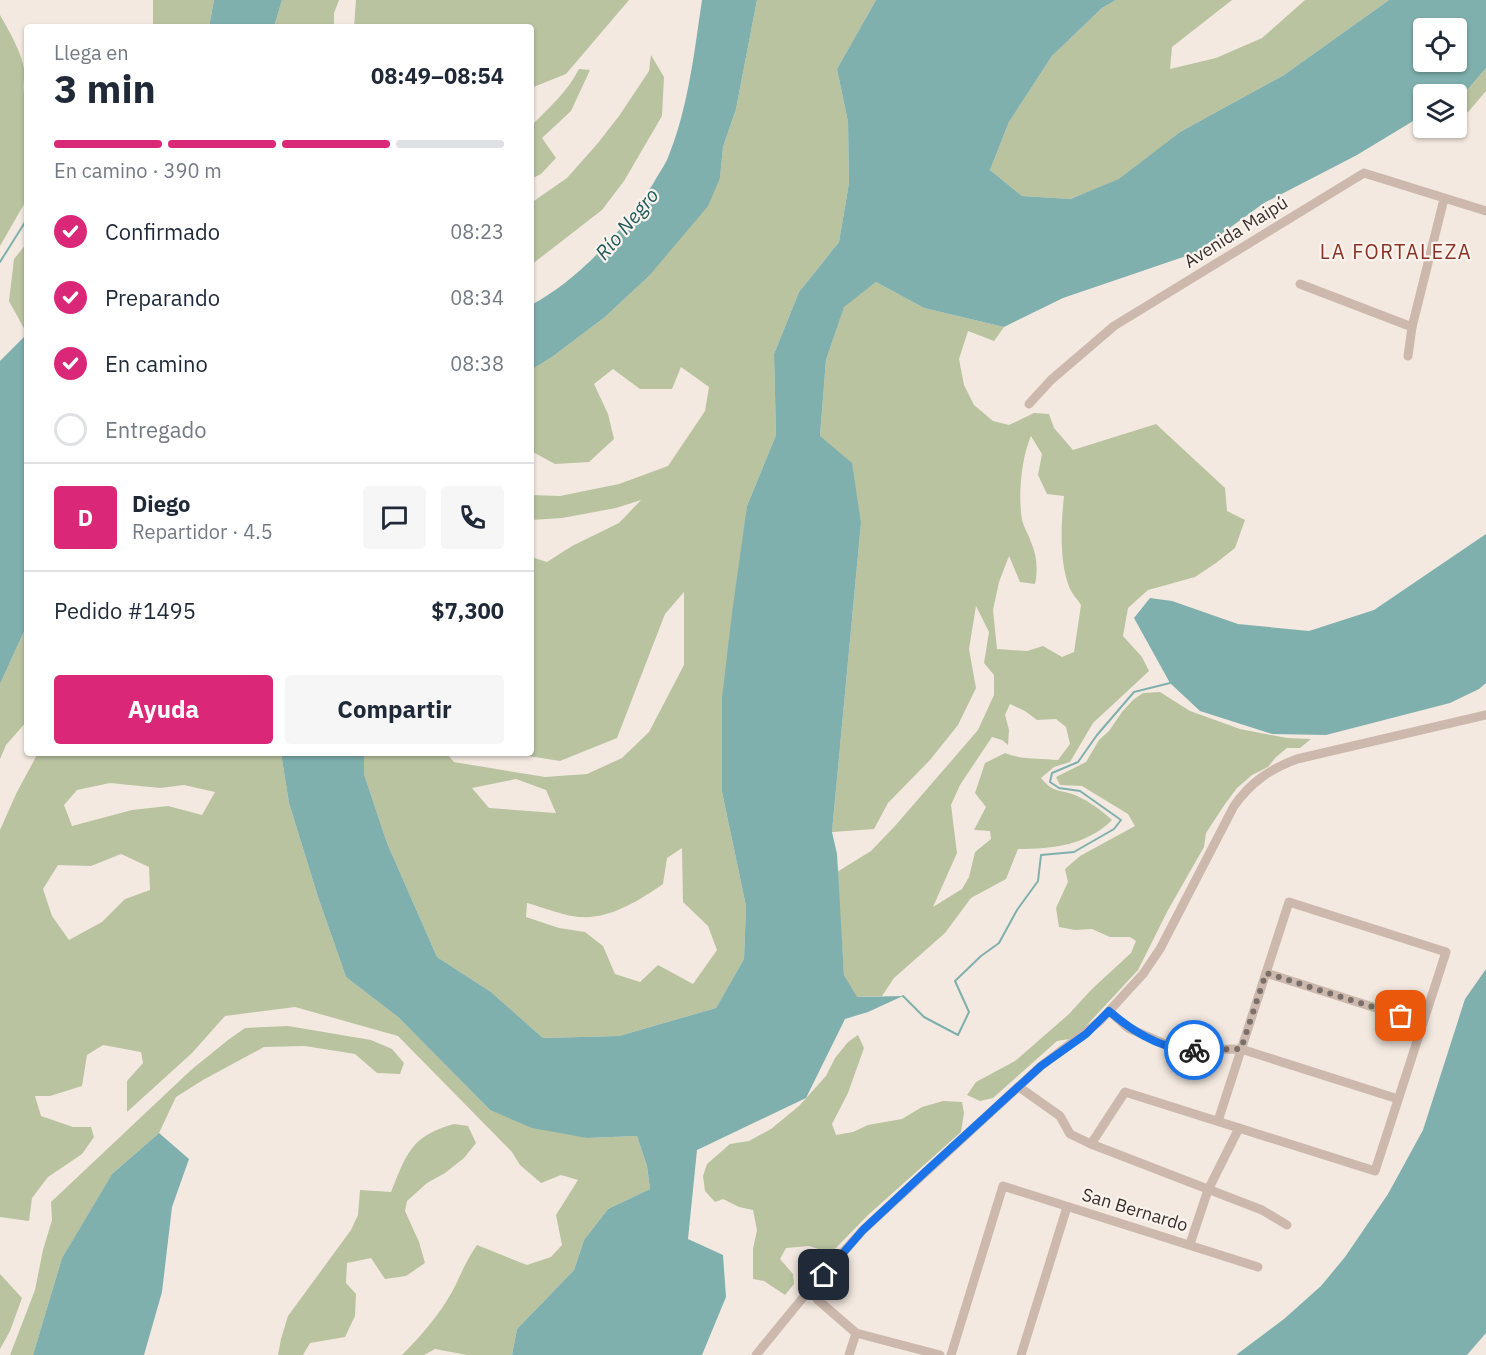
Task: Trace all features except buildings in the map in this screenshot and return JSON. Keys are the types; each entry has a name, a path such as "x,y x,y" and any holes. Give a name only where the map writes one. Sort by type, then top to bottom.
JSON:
{"street":[{"name":"Avenida Maipú","path":"1029,404 1052,380 1114,326 1364,172 1486,212"},
{"path":"1408,356 1412,327 1444,199"},
{"path":"1300,284 1412,327"},
{"path":"756,1355 810,1289 863,1230 1041,1066 1086,1034 1143,974 1160,949 1234,806 1246,789 1261,776 1278,766 1298,759 1486,715"},
{"path":"1091,1144 1125,1092 1375,1171 1446,952 1288,902 1218,1121"},
{"path":"1266,973 1423,1023"},
{"path":"1109,1011 1128,1028 1179,1050 1241,1049 1398,1099"},
{"path":"1019,1087 1060,1116 1070,1134 1262,1210 1287,1225"},
{"path":"1190,1244 1208,1190 1239,1128"},
{"name":"San Bernardo","path":"951,1355 1003,1186 1258,1267"},
{"path":"1021,1355 1067,1207"},
{"path":"810,1289 818,1300 856,1333 940,1355"},
{"path":"849,1355 856,1333"}],"green space":[{"path":"153,0 214,0 210,24 153,24"},
{"path":"282,0 339,0 334,13 334,24 275,24"},
{"path":"356,0 629,0 566,74 534,87 534,24 354,24"},
{"path":"757,0 876,0 837,69 848,122 849,183 839,242 799,292 774,354 776,435 747,506 722,792 746,906 744,959 716,1008 619,1036 543,1038 491,992 437,957 387,843 364,774 364,756 449,756 454,762 545,777 587,774 622,758 649,732 684,665 684,592 665,614 617,738 560,761 529,756 534,756 534,558 547,562 572,546 619,523 641,500 616,508 562,518 534,520 534,495 560,496 619,484 668,466 705,411 709,387 681,367 672,389 640,389 613,369 594,384 608,414 614,439 589,462 555,464 534,453 534,368 605,317 649,276 720,178 723,147 736,109","holes":["516,779 546,790 556,813 489,808 472,788","682,848 683,902 708,926 717,950 693,984 658,965 640,982 615,974 603,946 585,932 559,928 526,917 527,903 575,917 592,917 614,912 663,884 667,858"]},
{"path":"1116,0 1232,0 1172,47 1170,69 1216,58 1262,38 1305,0 1389,0 1284,75 1180,132 1119,180 1069,199 1022,196 990,170 1009,122 1052,56 1102,8"},
{"path":"0,15 18,49 24,69 24,204 0,246"},
{"path":"651,55 664,77 662,116 624,181 602,210 534,263 534,201 567,178 598,143 649,71"},
{"path":"1486,68 1486,91 1467,113 1468,89"},
{"path":"579,69 590,70 571,111 542,138 556,158 541,174 534,178 534,123 575,77"},
{"path":"24,247 24,328 9,301 14,259"},
{"path":"876,282 924,308 1004,327 994,341 968,331 959,359 964,385 974,405 993,421 1009,425 1034,413 1049,414 1054,428 1073,450 1156,424 1225,488 1227,511 1245,520 1235,548 1216,563 1195,577 1148,590 1128,608 1123,636 1142,657 1149,671 1093,723 1070,762 1054,767 1041,778 1053,788 1085,800 1112,820 1092,835 1069,844 1018,849 1006,879 971,898 945,933 894,978 882,996 856,997 844,975 837,872 871,851 978,730 994,695 994,675 984,663 989,632 976,606 969,649 976,688 958,725 930,760 888,803 874,829 832,832 861,523 820,436 826,360 844,306","holes":["1031,436 1042,454 1038,475 1047,494 1064,496 1062,556 1066,579 1081,605 1074,652 1062,657 1043,646 1027,651 997,649 993,610 999,582 1009,556 1020,582 1035,584 1036,579 1036,558 1022,520 1020,500 1023,466","1010,704 1037,720 1056,719 1066,727 1070,744 1058,760 1024,758 1005,753 985,763 975,793 986,807 974,830 990,831 991,839 975,852 969,877 962,889 933,907 957,853 951,805 960,785 992,737 1008,745 1009,730 1005,715"]},
{"path":"24,632 24,724 6,745 0,759 0,684"},
{"path":"1160,692 1190,711 1240,729 1287,738 1311,739 1300,748 1287,748 1268,767 1252,775 1237,788 1225,804 1206,833 1204,847 1168,910 1138,970 1075,1038 1057,1041 993,1098 980,1101 967,1095 976,1082 1015,1061 1069,1014 1131,953 1136,941 1130,937 1110,937 1092,929 1075,930 1059,927 1056,908 1068,882 1065,869 1080,856 1135,826 1128,814 1082,786 1060,785 1056,777 1086,762 1099,740 1133,700 1143,693"},
{"path":"36,756 281,756 289,803 346,977 398,1017 490,1110 587,1138 637,1136 647,1166 650,1189 608,1209 584,1240 574,1270 517,1329 512,1355 467,1355 435,1349 424,1355 402,1355 441,1309 477,1245 527,1265 551,1257 562,1245 556,1215 578,1180 561,1175 541,1183 520,1165 512,1152 398,1036 295,1007 225,1016 192,1053 127,1112 127,1081 143,1063 141,1052 103,1045 87,1055 82,1086 50,1096 35,1096 41,1116 73,1127 91,1127 94,1137 82,1154 48,1177 32,1198 29,1221 0,1217 0,830","holes":["110,783 160,788 184,785 215,792 202,815 168,806 132,810 72,826 64,805 77,790","121,854 149,867 150,890 125,899 102,922 69,940 52,916 43,889 58,865 91,866"]},
{"path":"288,1026 371,1040 392,1049 404,1063 400,1074 377,1073 355,1054 305,1046 264,1047 176,1097 159,1133 112,1174 62,1258 33,1355 10,1355 35,1290 52,1220 51,1202 191,1070 228,1040 245,1028"},
{"path":"858,1035 864,1048 848,1093 832,1124 836,1135 853,1132 868,1125 902,1119 922,1107 943,1101 962,1102 964,1113 961,1132 868,1215 831,1253 809,1246 786,1248 780,1259 793,1274 794,1284 785,1295 764,1281 753,1279 753,1249 757,1230 753,1210 739,1207 723,1199 715,1202 705,1191 703,1176 707,1164 730,1144 749,1141 771,1129 799,1106 826,1076 835,1058 848,1042"},
{"path":"454,1124 468,1126 476,1143 464,1158 427,1183 407,1201 405,1211 419,1242 425,1263 406,1276 385,1279 371,1258 347,1263 346,1283 356,1294 355,1316 345,1337 310,1343 303,1355 278,1355 288,1316 351,1230 358,1215 360,1190 391,1192 412,1148 428,1134"},
{"path":"0,1274 22,1298 10,1331 0,1349"}],"water":[{"path":"214,0 282,0 275,24 210,24"},
{"name":"Río Negro","path":"702,0 757,0 736,109 723,147 720,178 708,206 649,276 605,317 534,368 534,303 566,282 599,252 653,184 667,160 674,141 693,61"},
{"path":"876,0 1116,0 1102,8 1052,56 1009,122 990,170 1022,196 1070,199 1119,179 1180,132 1284,75 1389,0 1486,0 1486,68 1468,89 1467,84 1413,84 1413,121 1357,155 1264,203 1195,253 1063,298 1004,327 924,308 876,282 844,307 826,360 820,436 852,463 861,523 832,832 837,854 844,975 857,997 903,996 868,1012 845,1019 806,1098 697,1150 688,1239 723,1255 726,1297 702,1355 512,1355 517,1329 574,1270 584,1240 608,1209 650,1189 647,1166 637,1136 587,1138 532,1128 490,1110 398,1017 346,977 289,803 281,756 364,756 364,774 387,843 437,957 491,992 543,1038 619,1036 716,1008 744,959 746,906 722,792 722,698 747,506 776,435 774,354 799,292 839,242 849,183 848,122 837,69"},
{"path":"24,337 24,632 0,684 0,361"},
{"path":"1486,534 1486,683 1479,689 1450,703 1326,735 1272,734 1200,711 1170,683 1134,618 1150,598 1172,601 1238,624 1309,631 1374,610"},
{"path":"1486,969 1486,1333 1467,1355 1236,1355 1284,1319 1321,1286 1345,1257 1388,1194 1423,1130 1465,999"},
{"path":"159,1133 189,1159 172,1207 162,1292 144,1355 33,1355 62,1258 112,1174"}],"waterway":[{"path":"0,262 24,224"},
{"path":"903,996 924,1017 958,1035 969,1012 955,981 981,956 999,943 1017,910 1038,881 1041,855 1074,852 1114,829 1121,820 1080,791 1059,788 1050,782 1052,773 1078,762 1097,735 1134,692 1170,683"}],"way so far":[{"path":"1194,1050 1241,1049 1266,973 1401,1016"}],"district":[{"name":"LA FORTALEZA","path":"1396,252"}],"route":[{"path":"824,1275 863,1230 924,1173 1041,1066 1086,1034 1109,1011 1128,1028 1179,1050 1194,1050"}]}
